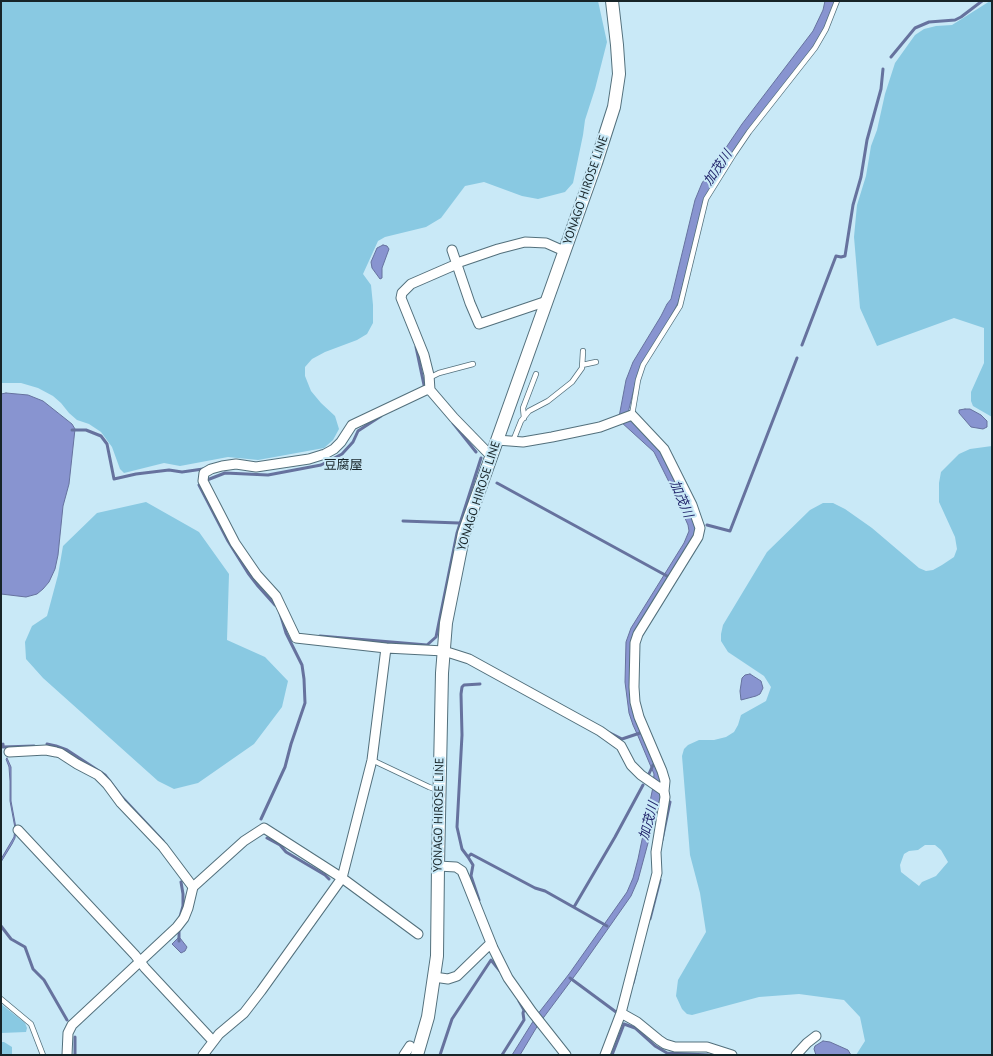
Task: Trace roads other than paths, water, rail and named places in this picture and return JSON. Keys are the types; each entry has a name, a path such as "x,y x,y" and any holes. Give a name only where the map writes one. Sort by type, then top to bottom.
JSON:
{"main road":[{"name":"YONAGO HIROSE LINE","path":"413,1051 428,1017 437,956 439,790 446,623 464,533 603,142 617,90 619,63 612,1"}],"street":[{"path":"491,456 454,418 430,390 424,355 401,298 402,293 411,284 457,263 498,249 525,242 546,243 564,251"},
{"path":"452,250 479,324 547,301"},
{"path":"430,390 426,390 352,425 341,442 334,449 325,454 309,459 256,467 236,464 222,466 210,469 204,473 203,481 235,544 257,575 276,596 296,638 386,648 444,651 469,659 600,731 621,746 631,765 641,775 664,791"},
{"path":"497,440 523,442 552,437 600,427 632,415 664,448 692,505 700,528 698,537 638,634 635,643 635,702 639,717 662,771 665,781 665,796 656,852 657,873 621,1013 605,1055"},
{"path":"203,1055 219,1034 244,1013 342,878 372,760 386,648"},
{"path":"9,752 46,750 60,753 98,775 162,847 193,887"},
{"path":"67,1055 68,1033 72,1025 169,935 184,918 193,887 244,841 264,828 342,878 418,934"},
{"path":"18,830 213,1041"},
{"path":"438,866 456,867 462,872 491,943 508,978 541,1024 566,1055"},
{"path":"434,977 448,979 457,976 491,943"},
{"path":"621,1013 637,1022 665,1044 675,1047 707,1047 732,1055"},
{"path":"796,1055 816,1036"},
{"path":"404,1055 413,1051"}],"lane":[{"path":"632,415 638,380 643,365 680,306 706,199 749,132 815,48 826,29 837,1"},
{"path":"513,441 529,411 548,401 572,382 582,368 583,352"},
{"path":"582,365 596,362"},
{"path":"429,378 439,373 473,364"},
{"path":"524,418 524,408 536,374"},
{"path":"372,760 429,787 439,790"},
{"path":"1,999 31,1024 43,1055"}],"water":[{"name":"加茂川","path":"825,1 835,1 823,32 707,194 678,303 636,380 628,413 655,440 697,524 696,536 636,635 632,686 661,773 661,795 638,880 631,896 538,1025 520,1055 512,1055 537,1015 569,974 627,892 633,878 638,859 653,787 654,774 629,713 625,682 626,642 631,628 684,543 689,531 688,525 669,482 654,452 621,422 619,417 626,380 633,362 671,299 695,200 702,183 742,124 813,31 823,10"},
{"path":"383,245 387,246 389,249 382,268 382,278 380,279 372,268 371,262 377,248"},
{"path":"1,394 28,395 43,401 72,424 75,429 69,484 63,506 58,555 55,569 49,582 43,589 37,594 26,597 1,594"},
{"path":"970,409 981,415 987,421 987,427 983,429 971,427 959,413 959,410"},
{"path":"750,674 761,681 763,688 760,694 741,700 740,691 742,678 745,675"},
{"path":"7,758 11,767 11,801 16,828 15,838 1,862 1,859 14,837 15,828 10,801 10,781"},
{"path":"180,938 187,947 185,951 181,953 172,944"},
{"path":"823,1041 830,1042 848,1050 851,1055 816,1055 814,1049 815,1046"}],"waterway":[{"path":"891,57 915,28 929,22 955,20 982,1"},
{"path":"802,345 836,256 845,256 853,205 861,177 867,140 881,89 883,69"},
{"path":"416,347 424,385"},
{"path":"707,525 730,531 797,358"},
{"path":"207,480 225,473 268,475 321,465 342,454 353,442 358,431 381,416"},
{"path":"453,423 476,452"},
{"path":"72,430 86,430 101,436 107,444 114,479 136,474 169,470 182,472 203,469"},
{"path":"320,636 427,645 436,637 457,533 481,458"},
{"path":"497,483 667,576"},
{"path":"199,485 228,541 248,573 275,605"},
{"path":"403,521 459,523"},
{"path":"261,819 285,767 305,703 302,665 286,633 280,613"},
{"path":"480,684 464,685 462,687 461,694 462,735 457,827 462,849 468,857 471,854 535,888 545,891 607,926"},
{"path":"610,733 622,739 640,733"},
{"path":"3,744 3,747 34,746"},
{"path":"47,744 67,750 105,775 121,796 163,841"},
{"path":"648,776 653,765"},
{"path":"574,907 615,837 643,785"},
{"path":"662,840 670,802"},
{"path":"267,838 280,845 286,852 325,875 329,879"},
{"path":"468,857 473,865 471,876 479,900"},
{"path":"650,919 660,880"},
{"path":"180,917 183,906 181,882"},
{"path":"1,926 11,939 25,947 33,969 44,980 67,1020"},
{"path":"179,931 179,941"},
{"path":"440,1055 452,1019 491,960 500,971"},
{"path":"633,983 636,971"},
{"path":"570,978 616,1012"},
{"path":"502,1055 524,1020 524,1010 519,1001"},
{"path":"612,1055 624,1024 635,1028 655,1046 667,1053 708,1055"},
{"path":"75,1037 75,1055"}],"district":[{"name":"豆腐屋","path":"343,465"}]}
